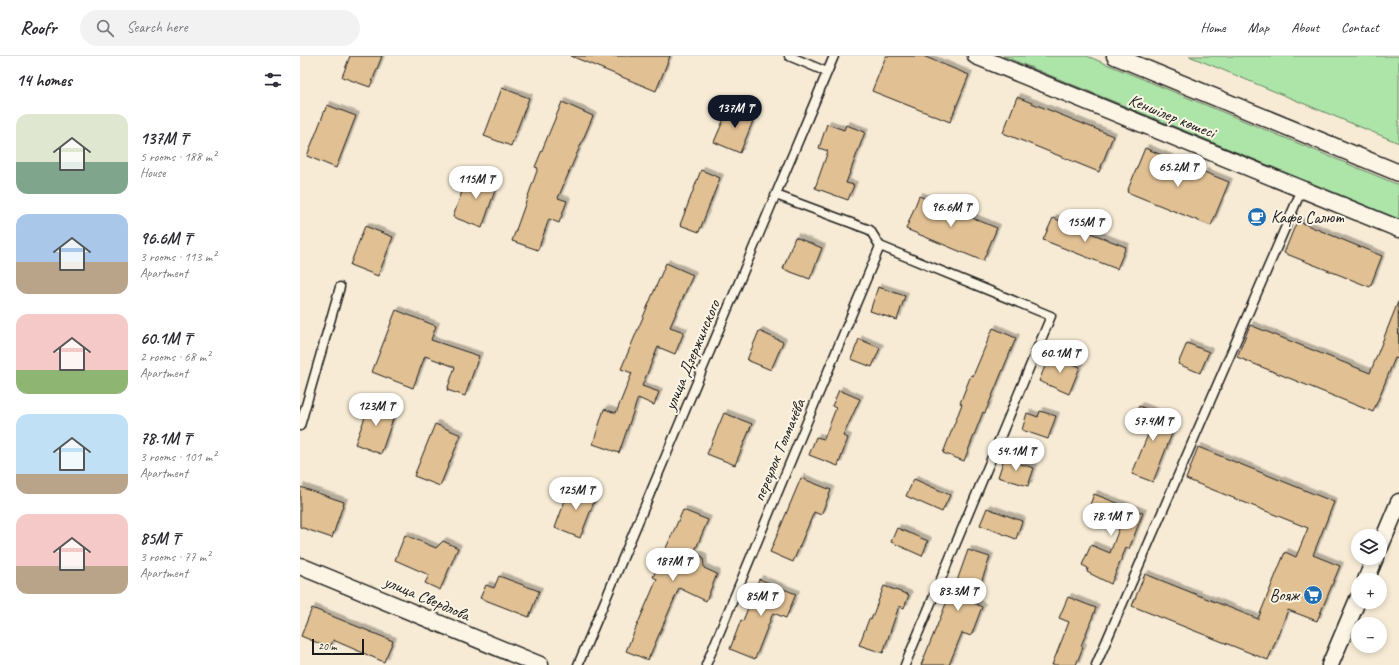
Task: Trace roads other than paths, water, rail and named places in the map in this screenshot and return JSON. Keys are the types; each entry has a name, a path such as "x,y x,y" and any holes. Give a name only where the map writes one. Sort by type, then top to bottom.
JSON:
{"street":[{"name":"Кеншілер көшесі","path":"976,56 1399,229"},
{"name":"Кеншілер көшесі","path":"1116,56 1399,173"},
{"path":"1387,530 1399,502"},
{"name":"улица Свердлова","path":"300,566 540,665"},
{"path":"1330,665 1354,609"}],"lane":[{"path":"789,56 827,72"},
{"name":"улица Дзержинского","path":"578,665 834,56"},
{"path":"1096,665 1302,189"},
{"path":"776,195 870,230 880,246 1051,316 905,665"},
{"name":"переулок Толмачёва","path":"706,665 880,246"},
{"path":"300,426 340,287"}],"place":[{"name":"Кафе Салют","path":"1257,217"},
{"name":"Вояж","path":"1313,595"}]}
